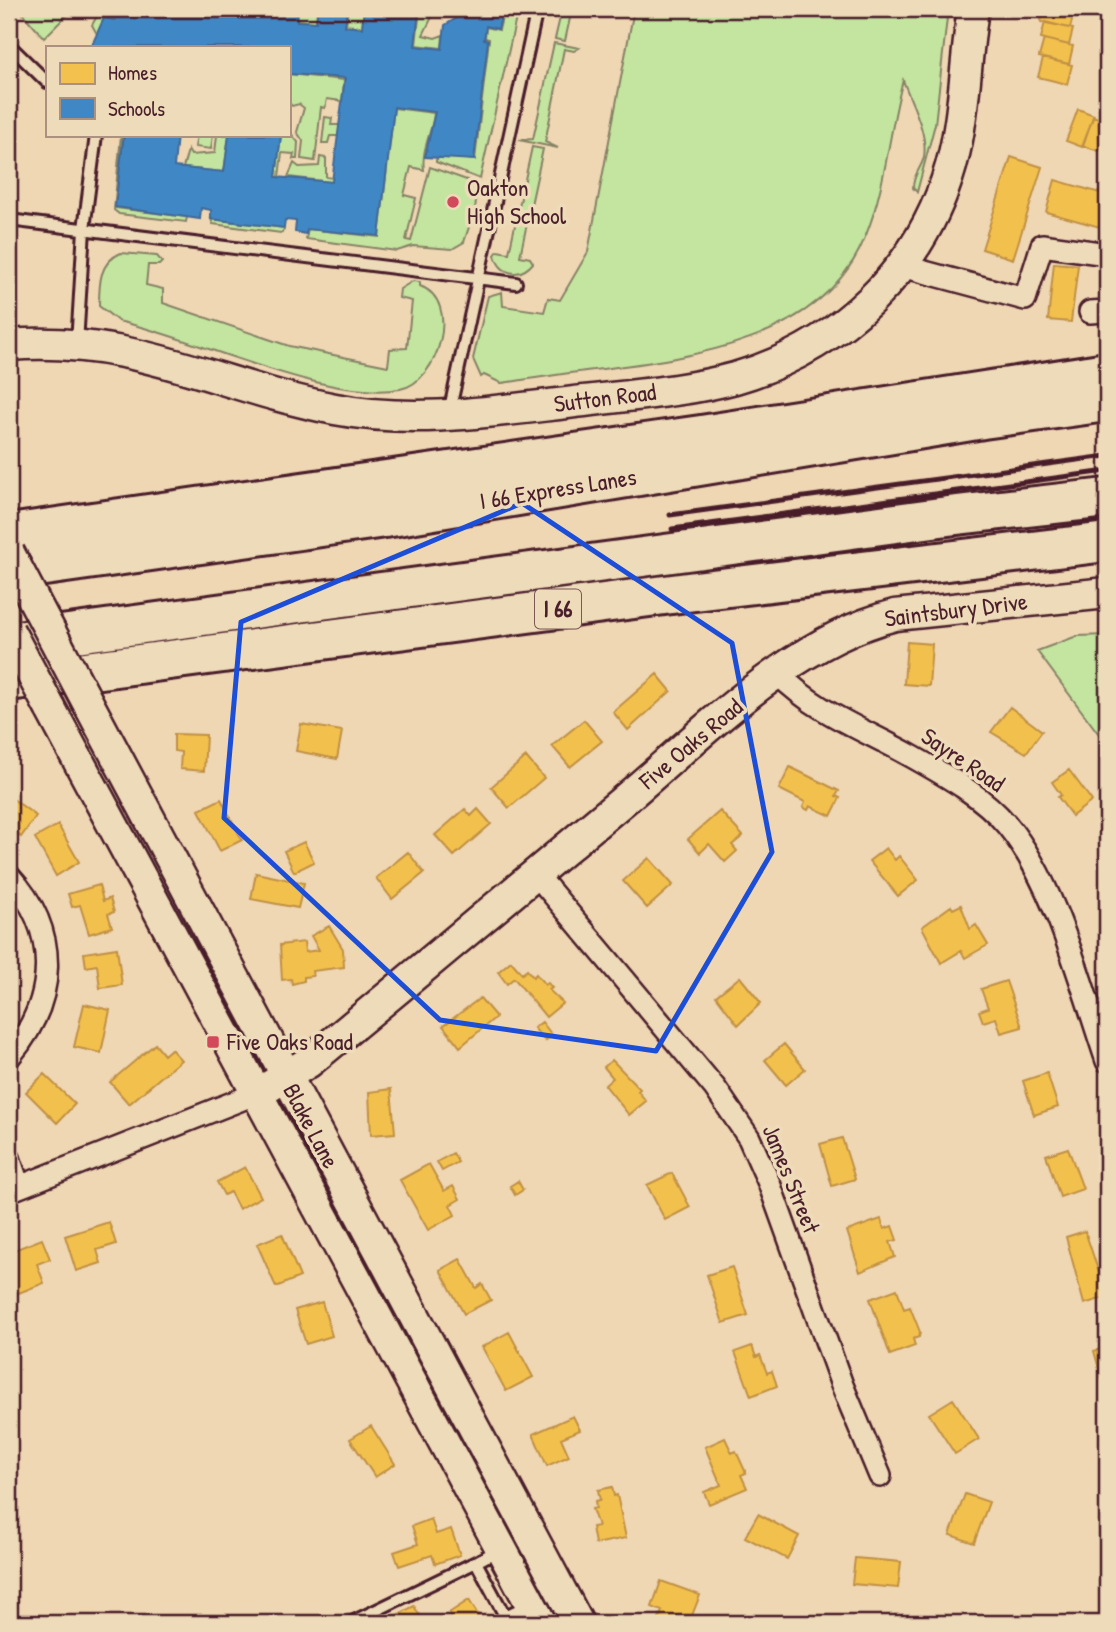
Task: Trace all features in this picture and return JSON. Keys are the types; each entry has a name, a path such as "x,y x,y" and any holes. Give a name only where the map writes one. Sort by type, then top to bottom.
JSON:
{"highway":[{"path":"878,407 932,374 1107,350"},
{"path":"9,534 701,435 1107,372"},
{"name":"I 66 Express Lanes","path":"9,571 385,518 983,419 1107,402"},
{"path":"983,419 1107,424"},
{"path":"9,642 912,520 1107,498"},
{"name":"I 66","path":"9,681 791,579 1107,542"}],"main road":[{"name":"Sutton Road","path":"9,345 77,344 160,358 337,409 397,416 448,416 676,388 732,379 761,369 803,350 843,326 882,290 902,266 932,216 951,164 972,9"},
{"name":"Blake Lane","path":"9,553 578,1623"},
{"name":"Saintsbury Drive","path":"777,673 826,640 865,622 895,615 1107,593"},
{"name":"Blake Lane","path":"9,631 255,1094 488,1555 536,1614"},
{"name":"Five Oaks Road","path":"255,1094 286,1078 777,673"}],"street":[{"path":"902,266 1025,299 1042,245 1107,254"},
{"name":"Sayre Road","path":"777,673 818,709 913,757 972,794 1006,824 1032,862 1049,899 1107,1061"},
{"name":"James Street","path":"536,874 715,1088 749,1138 769,1183 837,1372 880,1476"},
{"path":"9,876 35,912 47,957 44,991 39,1010 23,1040 9,1057"},
{"name":"Five Oaks Road","path":"14,1189 255,1094"},
{"path":"9,1158 14,1189"}],"lane":[{"path":"448,416 537,9"},
{"path":"9,45 46,81"},
{"path":"77,344 84,229 96,136"},
{"path":"9,220 197,246 478,276 516,283"},
{"path":"350,1623 488,1555"}],"highlighted area":[{"path":"522,503 732,643 772,852 656,1051 440,1020 224,818 241,622"}],"green space":[{"path":"29,9 69,9 70,12 44,38 23,14"},
{"path":"101,9 138,13 138,17 104,18 97,34 92,25"},
{"path":"298,9 317,9 316,22 297,20"},
{"path":"348,9 364,9 362,27 346,25"},
{"path":"420,9 436,9 423,35 435,38 443,35 442,48 416,45"},
{"path":"504,9 518,9 480,179 436,160 441,156 475,160 489,39 485,38 486,27 499,30"},
{"path":"562,9 572,9 565,41 555,39"},
{"path":"634,9 948,9 935,124 917,192 913,183 924,157 924,138 903,80 883,178 866,235 845,272 817,301 783,324 744,340 703,352 660,361 501,383 484,375 481,377 473,359 488,296 502,292 503,306 544,312 548,298 560,300 588,252"},
{"path":"554,43 579,48 574,51 564,49 545,142 558,148 519,140 533,139"},
{"path":"290,74 344,80 342,101 327,99 325,108 321,107 315,161 301,159 303,141 297,132 304,108 299,104 292,106"},
{"path":"394,108 434,113 424,155 424,170 411,167 404,195 416,198 406,240 411,241 430,167 478,184 475,209 464,242 452,249 413,246 397,251 306,239 308,229 379,237"},
{"path":"325,117 332,118 331,125 340,125 338,136 330,136 328,143 322,143"},
{"path":"290,132 298,142 297,159 293,159 294,154 282,153 279,177 276,177 281,136 290,136"},
{"path":"123,136 115,208 187,217 186,222 119,214 114,210"},
{"path":"197,136 213,136 211,149 195,147"},
{"path":"217,136 229,136 224,172 183,168 188,150 191,155 215,153"},
{"path":"532,147 543,149 520,256 530,258 533,263 517,273 501,267 495,255 498,251 509,253"},
{"path":"320,157 326,158 326,177 333,178 332,182 288,177 294,163 299,167 319,166"},
{"path":"211,219 284,230 281,233 213,224"},
{"path":"121,253 157,256 162,262 159,265 148,265 146,285 163,289 163,303 289,346 388,366 390,349 407,348 412,301 399,298 400,289 413,281 420,282 420,286 433,294 440,307 442,323 435,357 414,383 400,389 370,391 298,378 118,321 99,306 99,290 104,268"},
{"path":"1107,635 1107,745 1037,651 1077,636"}],"building: Homes":[{"path":"1043,9 1075,10 1070,28 1041,22"},
{"path":"1045,22 1073,29 1069,45 1041,38"},
{"path":"1044,39 1073,46 1069,64 1039,57"},
{"path":"1043,58 1072,65 1067,84 1038,77"},
{"path":"1078,109 1094,115 1082,147 1066,141"},
{"path":"1093,116 1107,121 1099,151 1083,146"},
{"path":"1107,127 1107,151 1100,149"},
{"path":"1011,157 1042,167 1013,259 982,249"},
{"path":"1055,180 1107,195 1107,229 1046,212"},
{"path":"1054,263 1078,265 1071,322 1048,320"},
{"path":"907,642 932,644 929,686 904,684"},
{"path":"657,674 671,691 628,730 613,712"},
{"path":"1010,707 1042,731 1026,753 991,732"},
{"path":"584,720 602,741 570,767 552,746"},
{"path":"301,724 342,731 337,759 296,751"},
{"path":"174,734 206,735 204,771 180,769 181,752 174,751"},
{"path":"526,757 544,778 509,808 491,787"},
{"path":"790,767 839,791 836,796 840,798 831,816 810,806 808,810 803,807 805,802 779,789"},
{"path":"1069,770 1092,801 1072,816 1058,797 1061,795 1052,782"},
{"path":"9,796 36,816 21,837 9,828"},
{"path":"221,799 242,840 220,851 199,810"},
{"path":"465,809 471,816 478,809 491,824 454,856 435,835"},
{"path":"720,811 743,836 732,845 737,851 725,862 709,844 700,853 688,839"},
{"path":"58,825 79,862 56,876 35,838"},
{"path":"304,842 314,862 294,872 284,851"},
{"path":"886,848 895,860 899,856 918,880 898,896 869,861"},
{"path":"408,852 424,873 392,899 376,878"},
{"path":"649,858 673,885 647,908 623,881"},
{"path":"256,873 304,883 298,908 251,899"},
{"path":"99,885 103,901 110,898 114,912 108,914 112,927 89,934 80,905 72,907 68,894"},
{"path":"961,905 970,929 976,925 988,945 965,958 961,951 941,963 922,927 951,906 953,909"},
{"path":"329,926 343,949 344,967 312,971 313,976 304,977 304,981 292,984 291,979 282,980 280,945 304,942 305,952 319,950 311,936"},
{"path":"117,948 122,985 100,988 97,965 86,967 84,953"},
{"path":"511,961 522,974 527,970 533,977 536,974 545,985 548,983 552,988 549,990 563,1003 546,1017 514,978 507,984 498,972"},
{"path":"740,977 761,1003 738,1025 716,996"},
{"path":"1006,981 1022,1027 1001,1033 996,1018 983,1022 979,1011 988,1008 981,989"},
{"path":"480,998 496,1017 460,1047 443,1026"},
{"path":"84,1004 110,1010 101,1053 74,1047"},
{"path":"542,1022 552,1035 545,1041 534,1028"},
{"path":"155,1044 164,1055 171,1049 181,1060 129,1104 110,1082"},
{"path":"784,1044 805,1069 786,1085 765,1060"},
{"path":"612,1060 640,1089 638,1091 646,1101 629,1115 605,1085 613,1078 604,1067"},
{"path":"1047,1073 1058,1107 1034,1115 1023,1081"},
{"path":"44,1074 75,1104 57,1123 26,1092"},
{"path":"391,1089 395,1133 371,1135 369,1092"},
{"path":"842,1138 855,1179 832,1186 820,1144"},
{"path":"1068,1148 1083,1189 1060,1197 1046,1155"},
{"path":"453,1153 458,1162 442,1171 437,1162"},
{"path":"429,1164 444,1191 453,1186 460,1199 450,1205 455,1215 428,1230 400,1180"},
{"path":"245,1167 261,1197 239,1209 230,1192 224,1195 217,1182"},
{"path":"672,1173 690,1207 665,1220 647,1185"},
{"path":"518,1181 523,1190 515,1195 510,1186"},
{"path":"881,1219 884,1229 892,1226 897,1240 890,1242 895,1257 860,1272 847,1231"},
{"path":"109,1222 116,1244 97,1250 101,1263 76,1271 65,1236"},
{"path":"1085,1231 1107,1297 1084,1304 1066,1237"},
{"path":"282,1234 300,1277 276,1287 257,1244"},
{"path":"42,1239 50,1259 37,1264 44,1283 11,1296 9,1252"},
{"path":"460,1259 476,1288 482,1284 491,1300 464,1314 440,1270"},
{"path":"732,1267 748,1315 723,1323 707,1275"},
{"path":"897,1289 904,1309 910,1307 920,1332 919,1337 913,1339 915,1346 890,1355 870,1299"},
{"path":"322,1302 332,1336 306,1344 295,1310"},
{"path":"509,1332 533,1377 506,1391 482,1347"},
{"path":"752,1346 756,1357 760,1355 767,1373 772,1371 777,1386 751,1396 735,1352"},
{"path":"1107,1347 1107,1394 1106,1394 1094,1351"},
{"path":"953,1399 979,1439 955,1454 929,1414"},
{"path":"573,1416 580,1430 561,1438 569,1456 547,1466 533,1434"},
{"path":"371,1426 395,1464 375,1477 350,1439"},
{"path":"725,1438 732,1453 736,1451 746,1473 741,1475 747,1488 709,1504 704,1492 721,1485 705,1447"},
{"path":"612,1487 614,1496 617,1495 626,1538 595,1544 592,1527 598,1526 592,1509 596,1508 595,1501 600,1500 598,1490"},
{"path":"965,1494 989,1502 974,1543 950,1535"},
{"path":"758,1514 799,1536 787,1559 745,1537"},
{"path":"431,1519 436,1534 451,1529 460,1555 435,1564 432,1555 399,1566 394,1552 418,1544 412,1526"},
{"path":"855,1558 901,1562 898,1588 852,1584"},
{"path":"661,1581 700,1595 689,1623 657,1623 662,1611 652,1607"},
{"path":"469,1600 483,1623 456,1623 449,1613"},
{"path":"414,1606 424,1623 382,1623"}],"building: Schools":[{"path":"139,9 298,9 297,21 316,22 318,9 347,9 345,26 362,28 364,9 419,9 415,46 442,49 445,25 455,19 457,9 503,9 498,29 486,26 484,39 488,40 474,160 425,157 435,112 394,107 379,236 307,229 306,234 295,232 296,221 285,220 284,228 211,219 211,210 201,208 200,219 115,207 124,136 177,136 174,167 224,172 229,136 281,136 276,177 332,182 345,78 290,74 290,46 91,46 104,18 115,20 117,15 138,17"}],"railway":[{"path":"670,515 1107,456"},
{"path":"672,529 1107,471"}],"place":[{"name":"Oakton High School","path":"453,202"},
{"name":"Five Oaks Road","path":"213,1042"}]}
